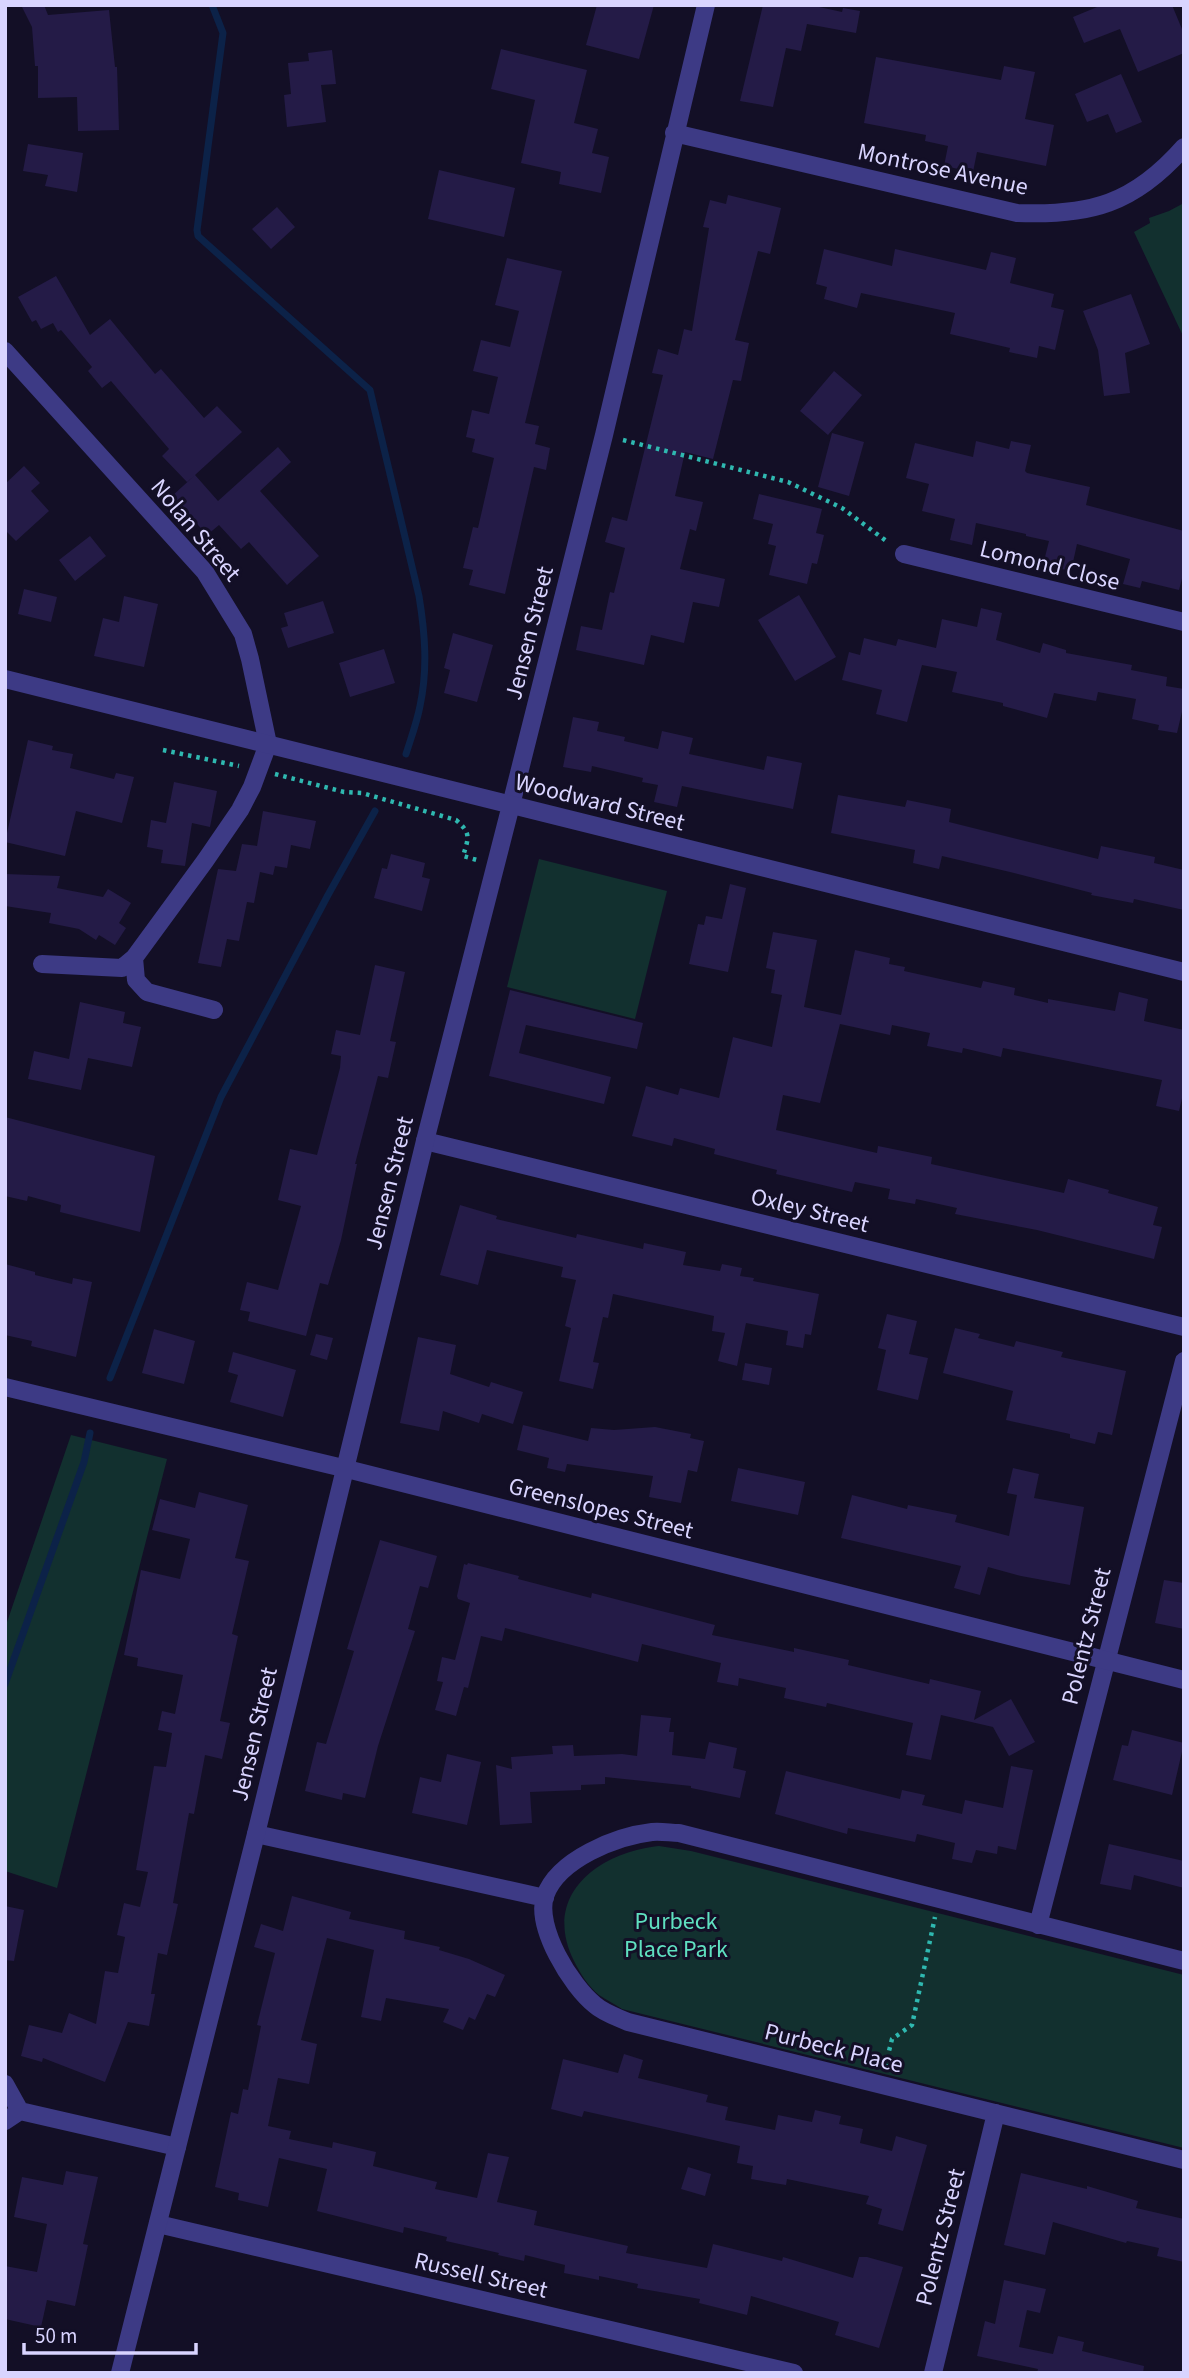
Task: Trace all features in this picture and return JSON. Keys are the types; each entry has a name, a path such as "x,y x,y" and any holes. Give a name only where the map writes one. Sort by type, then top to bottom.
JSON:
{"street":[{"name":"Jensen Street","path":"120,2373 256,1834 343,1468 604,435 706,5"},
{"name":"Montrose Avenue","path":"674,133 1017,213 1047,214 1074,213 1105,205 1155,177 1184,147"},
{"name":"Nolan Street","path":"5,351 205,572 243,634 268,744"},
{"path":"5,376 30,378"},
{"name":"Lomond Close","path":"904,554 1184,622"},
{"name":"Woodward Street","path":"5,679 1184,972"},
{"path":"42,964 122,968 134,958 240,810 268,744"},
{"path":"134,958 136,980 147,992 214,1010"},
{"name":"Oxley Street","path":"425,1141 1184,1327"},
{"name":"Polentz Street","path":"1038,1925 1184,1361"},
{"name":"Greenslopes Street","path":"7,1387 343,1468 1184,1680"},
{"path":"256,1834 545,1898 552,1883 585,1854 607,1843 654,1832 679,1833 1184,1961"},
{"name":"Purbeck Place","path":"545,1898 544,1916 564,1967 594,2005 628,2022 1184,2160"},
{"path":"5,2084 13,2116 177,2147"},
{"name":"Polentz Street","path":"933,2373 996,2113"},
{"name":"Russell Street","path":"158,2224 794,2373"}],"path":[{"path":"604,435 788,482 842,508 904,554"},
{"path":"163,750 344,792 362,793 456,820 465,828 468,838 463,856 496,865"},
{"path":"880,2084 892,2039 912,2025 939,1899"}],"green space":[{"path":"1184,203 1184,338 1134,232 1150,223 1149,218"},
{"path":"539,859 667,891 635,1019 507,987"},
{"path":"71,1435 167,1459 57,1888 5,1871 5,1628"},
{"name":"Purbeck Place Park","path":"659,1846 691,1851 1184,1975 1184,2148 622,2009 599,1995 582,1975 566,1937 565,1916 571,1897 582,1881 597,1868 616,1857"}],"building":[{"path":"21,5 44,5 48,15 109,10 117,67 119,130 78,131 77,97 38,98 38,66 35,66 32,27"},
{"path":"597,5 654,5 639,59 586,45"},
{"path":"763,5 810,5 842,12 843,8 860,11 856,33 807,24 801,51 786,48 773,107 740,101"},
{"path":"1102,5 1172,5 1184,34 1184,53 1138,72 1120,29 1084,43 1073,17"},
{"path":"501,49 587,70 574,123 598,129 592,153 609,157 601,193 559,184 561,172 521,163 535,100 491,89"},
{"path":"332,50 336,84 321,85 326,122 287,127 284,95 291,94 288,63 309,61 308,53"},
{"path":"876,57 1001,80 1004,66 1035,72 1025,119 1054,125 1046,166 977,152 973,172 944,166 948,146 925,141 926,135 864,123"},
{"path":"1121,74 1142,122 1116,133 1108,114 1087,122 1075,94"},
{"path":"28,144 83,153 77,192 45,186 48,175 23,171"},
{"path":"439,170 515,188 504,237 428,219"},
{"path":"728,195 781,208 770,254 758,251 735,340 749,343 741,381 733,380 713,459 685,452 675,496 703,502 696,531 690,529 680,569 725,579 719,607 693,602 684,643 651,635 644,665 576,650 581,626 602,630 610,592 614,593 625,548 605,542 612,517 627,521 663,375 652,373 658,349 678,355 684,329 692,331 709,228 703,227 710,200 726,204"},
{"path":"277,207 295,227 271,249 252,229"},
{"path":"824,249 892,266 895,249 986,270 991,252 1016,258 1010,283 1054,294 1051,307 1064,310 1055,350 1039,346 1037,358 1009,352 1010,348 950,334 955,313 861,293 857,308 824,299 827,287 816,284"},
{"path":"507,258 562,271 525,423 539,426 535,444 550,448 546,470 534,467 505,594 469,585 473,570 463,568 473,527 478,528 494,458 472,452 475,439 466,437 472,410 489,414 498,377 473,371 481,340 510,347 519,311 495,305"},
{"path":"56,276 90,335 110,319 155,374 161,369 204,418 217,406 242,432 195,475 218,501 278,447 291,462 260,491 319,556 287,585 249,542 241,549 219,525 207,535 172,496 194,476 187,482 162,456 169,449 111,381 102,388 88,371 92,367 61,330 58,332 53,323 41,329 36,320 32,322 18,297"},
{"path":"1131,294 1150,344 1125,353 1130,393 1104,396 1098,350 1083,311"},
{"path":"834,371 862,395 828,435 800,411"},
{"path":"832,433 864,442 849,496 818,487"},
{"path":"976,441 1009,449 1011,441 1031,445 1025,471 1027,473 1090,487 1086,505 1184,531 1184,571 1179,590 1142,581 1140,588 1123,584 1130,559 1077,544 1071,571 1043,565 1049,541 1026,534 976,523 972,545 950,540 955,519 922,511 929,484 906,478 915,443 973,457"},
{"path":"24,466 40,483 31,491 49,511 16,541 5,530 5,484"},
{"path":"759,494 822,509 816,533 824,535 817,564 812,563 807,584 769,575 776,546 768,544 773,524 753,519"},
{"path":"90,536 106,556 75,581 59,560"},
{"path":"24,589 57,597 51,622 18,614"},
{"path":"799,595 836,657 795,681 758,620"},
{"path":"124,596 158,604 144,667 94,656 103,618 119,622"},
{"path":"323,601 334,633 288,648 281,628 288,626 284,613"},
{"path":"981,608 1002,613 996,640 1040,653 1043,643 1066,650 1066,653 1132,665 1131,670 1167,677 1166,686 1184,689 1184,703 1177,733 1158,730 1159,725 1132,719 1136,699 1098,692 1096,701 1054,693 1047,718 1003,706 1003,703 952,692 957,672 922,665 907,722 876,714 882,690 842,680 849,652 860,655 864,638 896,646 898,639 936,648 942,619 977,627"},
{"path":"453,633 493,645 477,702 444,693 450,670 444,668"},
{"path":"384,649 395,683 350,697 339,663"},
{"path":"573,717 599,722 597,731 625,737 624,741 658,749 662,731 693,738 689,754 764,770 767,756 802,763 793,809 682,786 677,807 654,802 658,785 642,782 643,778 592,766 591,772 563,767"},
{"path":"28,740 53,746 52,750 73,754 70,768 114,779 116,773 134,777 122,823 76,811 65,856 5,842"},
{"path":"174,782 217,791 210,827 192,823 185,866 161,863 163,850 147,847 151,820 166,823"},
{"path":"838,795 905,807 907,800 951,809 949,822 1098,859 1101,846 1155,857 1154,863 1184,870 1184,910 1134,899 1133,903 1091,895 1092,893 942,856 939,869 913,863 915,850 831,833"},
{"path":"263,811 316,821 310,849 291,845 287,868 275,866 273,875 260,872 254,903 247,902 239,941 227,939 221,967 198,963 218,869 236,871 242,844 257,846"},
{"path":"391,854 425,863 422,877 430,879 422,911 374,898 382,868 387,869"},
{"path":"5,874 60,876 57,888 103,897 108,889 131,903 119,923 126,928 115,945 99,935 96,940 79,929 49,923 51,913 5,906"},
{"path":"730,884 746,888 728,972 689,964 698,924 704,925 706,916 722,919"},
{"path":"773,932 817,940 804,1007 841,1015 855,950 890,958 889,964 905,967 904,971 981,988 983,981 1015,988 1014,995 1048,1003 1048,999 1115,1011 1119,992 1148,999 1144,1021 1184,1030 1184,1090 1179,1111 1156,1106 1162,1080 1003,1048 1001,1057 963,1048 962,1053 927,1046 930,1033 892,1025 890,1035 840,1024 820,1103 783,1095 776,1130 877,1153 878,1146 932,1157 931,1164 1064,1193 1068,1179 1109,1190 1108,1193 1158,1207 1153,1225 1162,1227 1154,1259 1037,1230 955,1214 957,1208 916,1199 915,1204 888,1199 890,1189 855,1182 852,1192 776,1174 777,1170 714,1154 715,1149 674,1138 672,1146 632,1136 646,1086 678,1095 680,1088 719,1098 733,1037 772,1047 782,995 771,993 775,970 766,968"},
{"path":"375,965 405,972 390,1041 396,1042 388,1078 378,1076 355,1164 341,1240 328,1285 320,1283 306,1336 248,1321 250,1312 240,1310 247,1282 278,1290 301,1206 278,1200 290,1149 317,1155 340,1068 341,1056 331,1054 336,1030 360,1035"},
{"path":"510,990 643,1023 637,1049 526,1025 519,1053 611,1077 604,1104 489,1076"},
{"path":"80,1002 125,1012 123,1023 141,1027 132,1067 88,1058 81,1090 28,1079 34,1051 69,1059"},
{"path":"5,1117 155,1156 140,1232 60,1212 61,1205 28,1196 27,1201 5,1196"},
{"path":"460,1205 497,1216 496,1219 576,1238 577,1234 643,1249 644,1243 686,1252 683,1265 720,1271 722,1264 742,1268 740,1276 754,1278 753,1281 819,1294 811,1335 805,1334 803,1348 786,1345 788,1331 746,1323 737,1366 718,1361 725,1333 712,1331 714,1316 613,1294 608,1318 603,1317 593,1362 599,1363 593,1389 559,1381 571,1328 565,1326 576,1280 561,1277 563,1267 487,1250 478,1285 440,1275"},
{"path":"5,1264 72,1284 73,1278 92,1282 76,1357 31,1346 32,1341 5,1335"},
{"path":"887,1314 917,1321 909,1354 928,1358 918,1400 877,1390 886,1350 878,1348"},
{"path":"955,1328 980,1334 978,1338 1014,1347 1016,1341 1063,1352 1061,1357 1126,1371 1112,1435 1098,1432 1095,1444 1070,1438 1070,1434 1006,1420 1013,1391 943,1373"},
{"path":"154,1329 195,1341 184,1384 142,1373"},
{"path":"316,1334 333,1338 327,1360 310,1355"},
{"path":"418,1337 456,1345 450,1374 489,1387 491,1382 523,1392 513,1424 482,1414 479,1423 443,1411 439,1431 400,1423"},
{"path":"233,1352 296,1370 283,1417 230,1402 238,1375 228,1372"},
{"path":"745,1363 772,1368 769,1385 742,1380"},
{"path":"523,1425 588,1441 591,1428 614,1430 655,1427 691,1434 690,1438 704,1441 697,1472 688,1470 681,1503 649,1497 653,1476 567,1464 565,1472 547,1468 549,1458 517,1450"},
{"path":"738,1468 805,1482 798,1515 731,1501"},
{"path":"1013,1468 1039,1474 1034,1498 1084,1507 1070,1585 988,1567 980,1595 954,1588 961,1566 841,1538 852,1495 907,1509 908,1505 957,1515 955,1522 1009,1536 1017,1495 1007,1493"},
{"path":"199,1492 248,1505 235,1558 249,1561 232,1634 238,1636 220,1721 230,1723 222,1759 205,1755 194,1814 189,1813 173,1903 178,1904 167,1955 158,1953 149,2026 128,2022 105,2082 43,2058 42,2062 21,2056 29,2025 62,2033 69,2013 96,2024 105,1971 118,1973 125,1937 117,1935 124,1903 140,1907 148,1872 136,1870 154,1766 166,1767 172,1733 158,1730 162,1711 175,1714 183,1675 137,1666 138,1658 124,1655 141,1570 180,1579 190,1539 152,1530 160,1499 195,1508"},
{"path":"380,1540 437,1556 428,1588 420,1586 408,1629 415,1631 378,1746 365,1798 343,1793 342,1800 305,1791 317,1742 326,1744 354,1651 347,1649"},
{"path":"464,1564 591,1598 592,1593 715,1625 712,1635 794,1652 794,1648 849,1660 848,1665 929,1684 930,1679 981,1691 974,1720 1011,1699 1035,1742 1009,1756 993,1727 941,1715 931,1760 906,1755 913,1723 827,1703 826,1707 784,1698 786,1688 739,1678 738,1686 717,1682 721,1663 642,1644 638,1662 505,1628 502,1641 481,1636 468,1688 464,1687 456,1716 435,1710 443,1682 437,1681 442,1657 455,1660 470,1603 458,1599 457,1596"},
{"path":"1164,1580 1184,1583 1184,1629 1155,1623"},
{"path":"641,1715 671,1718 669,1732 674,1732 672,1755 705,1759 709,1742 737,1748 733,1768 746,1771 740,1798 691,1786 605,1777 605,1784 581,1785 581,1790 530,1792 532,1823 500,1825 496,1765 512,1769 511,1757 553,1754 552,1746 573,1745 574,1756 637,1756"},
{"path":"1132,1730 1184,1743 1172,1795 1113,1780 1122,1745 1128,1746"},
{"path":"447,1754 481,1762 467,1825 412,1813 420,1777 441,1782"},
{"path":"1011,1766 1033,1770 1016,1850 998,1846 997,1854 976,1850 972,1863 952,1859 955,1843 917,1834 915,1842 848,1828 847,1834 775,1814 786,1771 900,1799 902,1790 925,1795 922,1805 962,1814 965,1800 1003,1808"},
{"path":"1109,1844 1184,1861 1184,1888 1134,1875 1131,1890 1100,1884"},
{"path":"292,1896 351,1912 349,1919 405,1931 404,1939 440,1947 439,1950 469,1959 505,1975 495,1997 487,1994 475,2020 469,2017 463,2030 443,2022 449,2009 386,1998 381,2021 361,2017 374,1950 327,1938 301,2040 317,2044 309,2084 278,2078 268,2126 291,2131 289,2139 332,2148 333,2142 376,2152 373,2166 437,2182 435,2189 477,2198 488,2153 509,2157 497,2202 537,2211 534,2225 628,2246 626,2253 707,2268 713,2244 782,2261 783,2257 853,2278 859,2257 903,2267 879,2348 835,2335 839,2322 751,2296 747,2315 699,2303 700,2299 637,2288 638,2284 599,2276 599,2280 564,2273 565,2265 525,2255 524,2261 446,2241 447,2237 404,2227 403,2233 317,2211 327,2169 279,2158 268,2207 238,2200 239,2193 215,2187 231,2112 238,2114 243,2089 248,2090 261,2026 257,2025 275,1953 254,1947 261,1924 283,1931"},
{"path":"5,1906 24,1910 14,1961 5,1960"},
{"path":"624,2054 643,2060 638,2078 708,2095 706,2102 728,2107 725,2120 775,2130 778,2115 812,2122 815,2110 841,2116 839,2124 863,2129 860,2143 892,2151 896,2136 927,2145 903,2231 878,2224 882,2209 866,2204 869,2196 787,2179 786,2185 751,2179 753,2166 737,2163 740,2146 584,2111 582,2117 551,2109 563,2059 618,2073"},
{"path":"688,2167 711,2174 705,2196 681,2189"},
{"path":"66,2171 98,2177 83,2244 88,2245 75,2306 47,2300 41,2327 5,2319 5,2266 37,2272 47,2224 14,2217 22,2177 63,2185"},
{"path":"1021,2173 1087,2189 1087,2186 1138,2201 1136,2208 1184,2219 1184,2262 1157,2256 1159,2248 1127,2241 1126,2243 1053,2222 1045,2255 1004,2245"},
{"path":"1004,2280 1046,2289 1040,2313 1027,2310 1019,2347 1053,2354 1058,2336 1084,2342 1082,2351 1144,2366 1143,2373 1037,2373 1038,2369 977,2356 985,2321 995,2324"}],"waterway":[{"path":"212,5 223,33 198,236 370,390 419,596 423,624 425,665 422,692 406,754"},
{"path":"110,1378 221,1097 375,811"},
{"path":"5,1684 84,1462 90,1433"}]}
